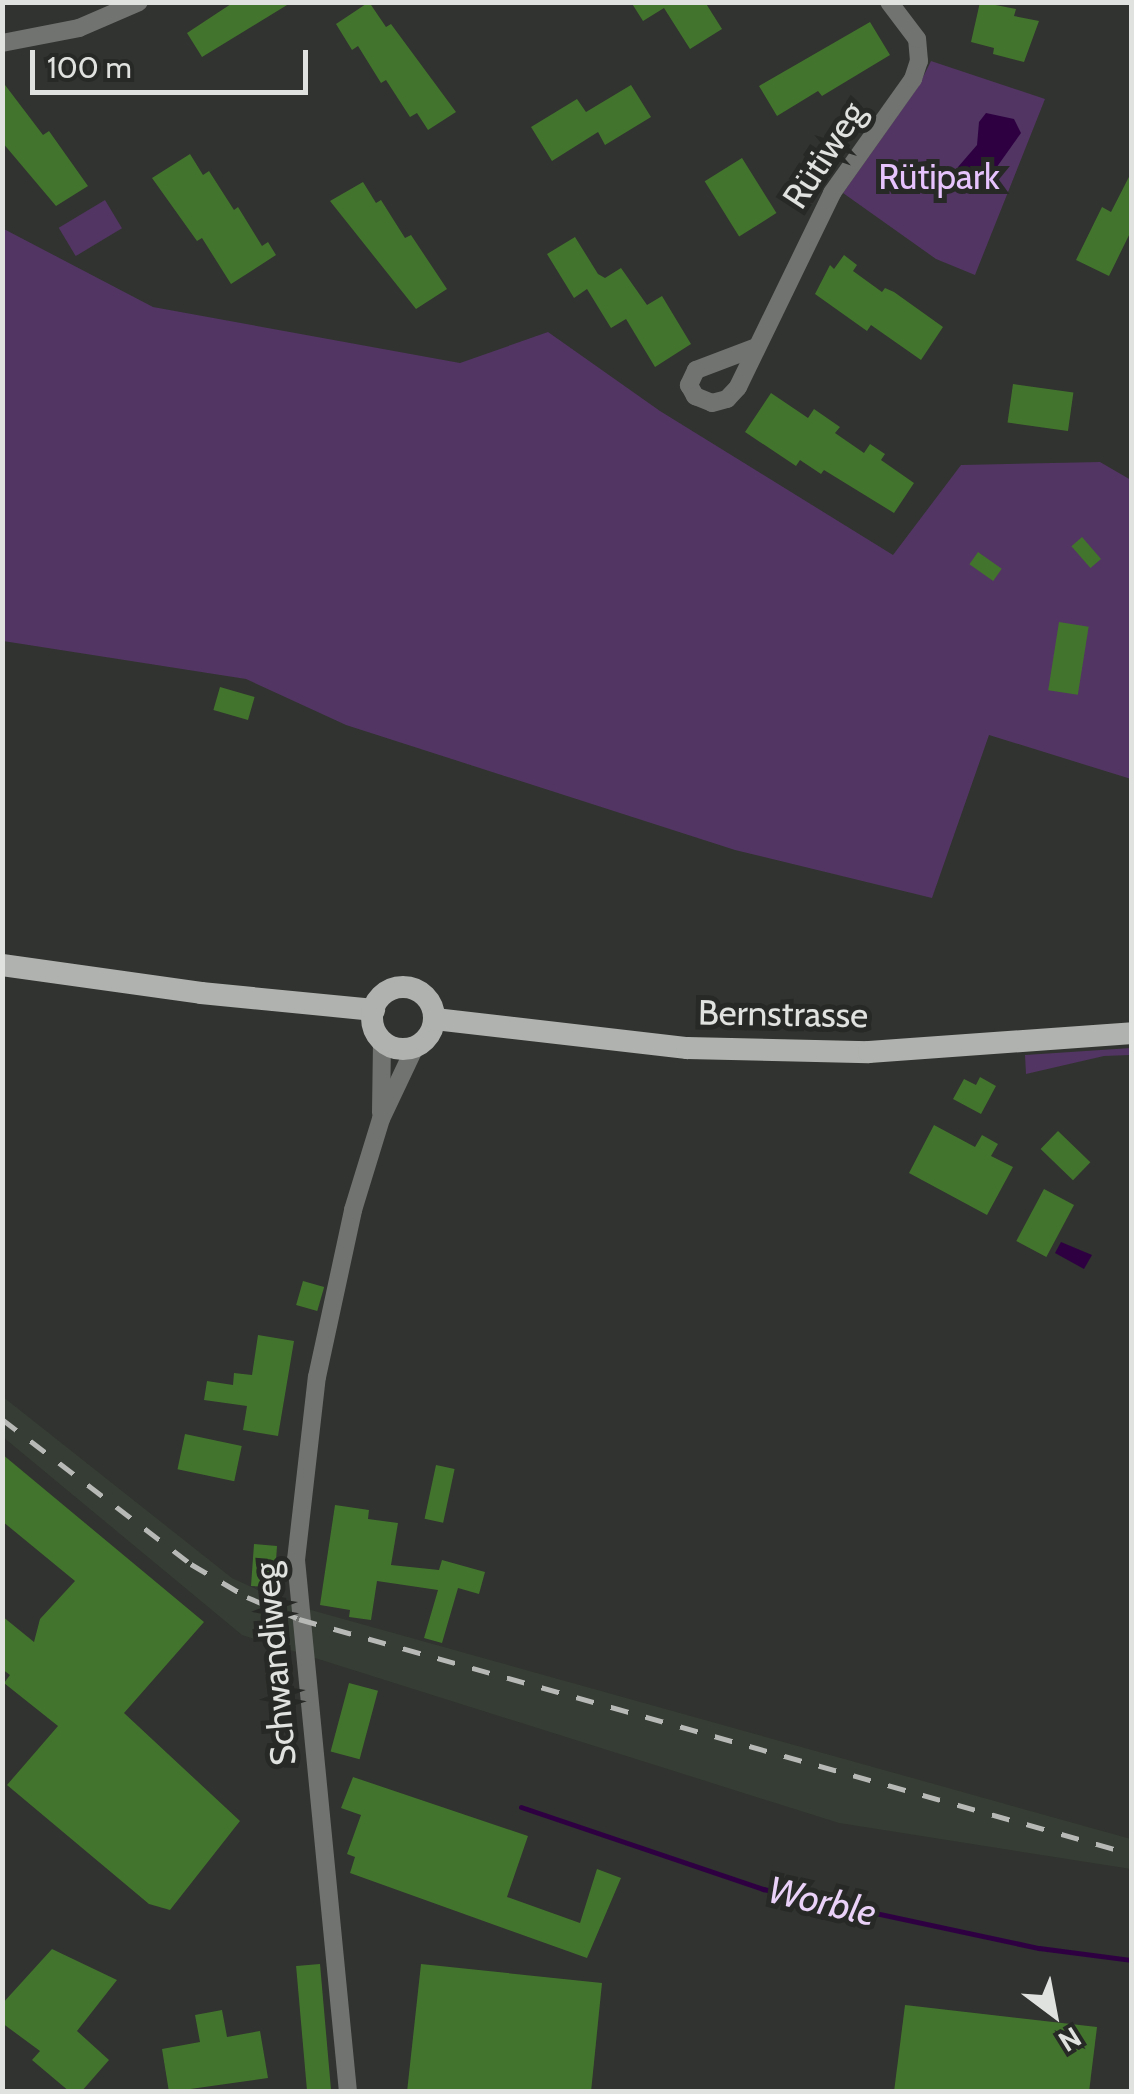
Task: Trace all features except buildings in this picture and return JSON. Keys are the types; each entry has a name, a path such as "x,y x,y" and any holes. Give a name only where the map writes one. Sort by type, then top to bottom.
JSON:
{"main road":[{"path":"2,965 201,993 374,1010"},
{"path":"407,988 430,1002 434,1019 429,1036 415,1047 398,1049 382,1042 373,1027 374,1010 383,995 407,988"},
{"name":"Bernstrasse","path":"434,1019 687,1048 869,1052 1132,1034"}],"street":[{"path":"2,43 79,28 139,2"},
{"name":"Rütiweg","path":"754,348 832,193 918,66 917,38 889,2"},
{"name":"Schwandiweg","path":"381,1119 382,1042"},
{"name":"Schwandiweg","path":"348,2092 296,1572 320,1361 353,1210 381,1119 415,1047"}],"shaded area":[{"path":"986,113 1014,119 1021,133 989,178 980,184 968,184 960,178 958,167 977,145 979,122"},
{"path":"1061,1242 1092,1255 1084,1269 1055,1253"},
{"path":"2,1396 232,1578 286,1603 1131,1839 1131,1869 839,1823 242,1635 3,1437"}],"green space":[{"name":"Rütipark","path":"931,61 1045,99 975,275 936,259 843,193 918,87"},
{"path":"105,200 122,228 76,256 59,228"},
{"path":"2,228 153,307 460,363 548,332 660,411 893,555 961,465 1100,462 1131,480 1131,779 989,735 932,898 735,850 346,725 246,679 3,641"},
{"path":"1131,1048 1131,1055 1104,1056 1026,1074 1025,1055"}],"waterway":[{"name":"Worble","path":"521,1807 763,1889 1039,1948 1132,1960"}],"railway":[{"path":"2,1419 191,1564 247,1597 299,1619 1132,1854"}]}
